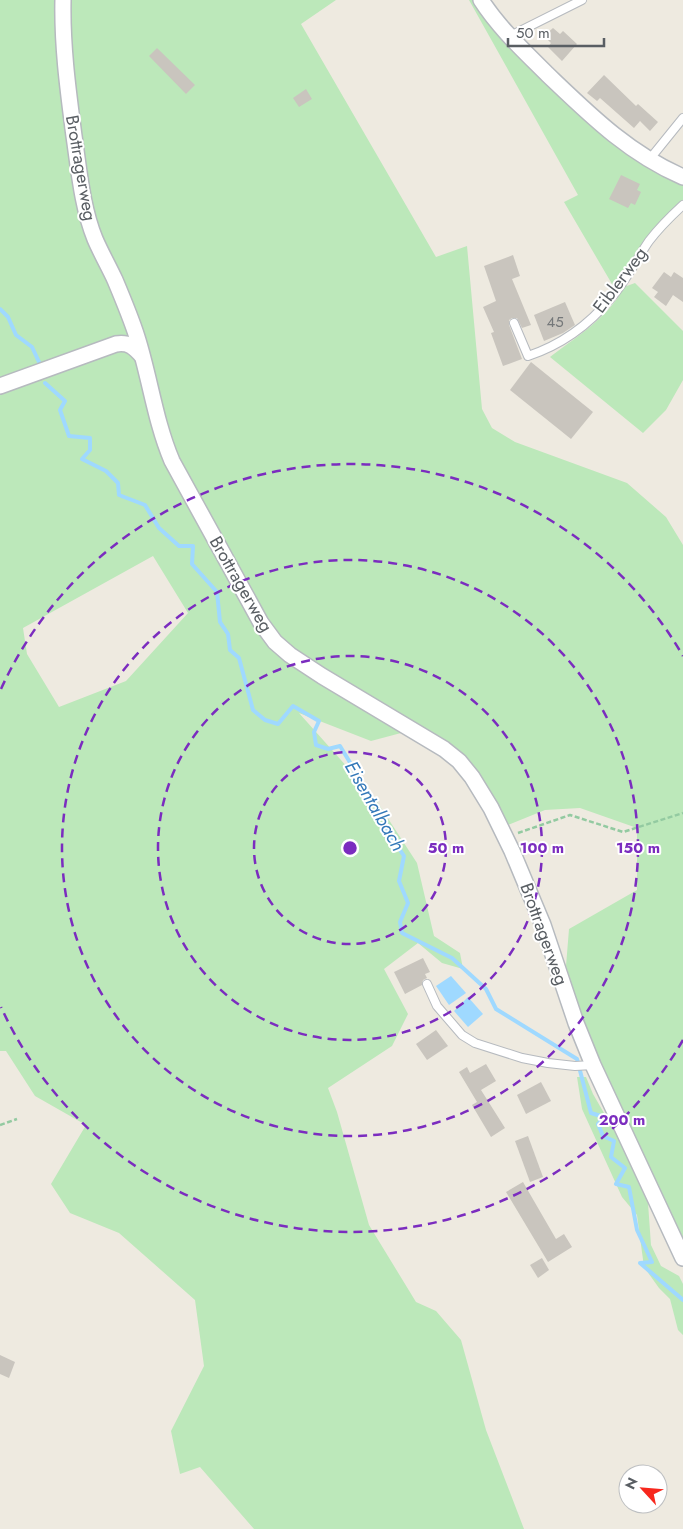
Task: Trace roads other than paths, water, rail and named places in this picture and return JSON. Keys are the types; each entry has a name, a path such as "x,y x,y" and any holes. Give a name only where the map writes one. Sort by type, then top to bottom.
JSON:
{"street":[{"name":"Brottragerweg","path":"63,0 64,59 80,176 87,212 95,239 115,280 137,336 160,428 172,460 261,623 275,642 290,655 322,676 444,749 459,761 472,777 505,837 543,925 576,1023 584,1065 683,1258"},
{"path":"481,0 510,36 594,120 623,143 649,160 683,177"},
{"path":"0,386 124,342 134,346 143,358"}],"lane":[{"path":"510,36 579,1"},
{"path":"649,160 683,118"},
{"name":"Eiblerweg","path":"514,323 528,356 547,350 583,327 611,298 650,240 683,205"},
{"path":"427,984 436,1006 467,1039 482,1046 522,1058 548,1063 584,1065"}],"water":[{"path":"451,976 466,993 449,1005 436,986"},
{"path":"468,997 483,1014 468,1027 454,1011"}],"waterway":[{"name":"Eisentalbach","path":"0,309 8,317 16,335 32,347 39,362"},
{"name":"Eisentalbach","path":"45,383 65,401 60,410 69,436 90,438 90,450 82,459 106,471 118,483 119,495 145,505 159,528 179,546 193,546 192,564 217,592 220,622 228,634 230,650 239,658 253,710 265,720 278,724 293,706 319,721 314,732 316,745 328,749 340,746 354,769 357,782 385,817 388,832 404,856 399,881 408,903 400,922 402,933 452,958 486,989 496,1009 577,1059 591,1113 604,1117 598,1124 603,1136 614,1141 611,1157 625,1168 616,1184 629,1187 637,1230 652,1262 640,1263 683,1300"}]}
